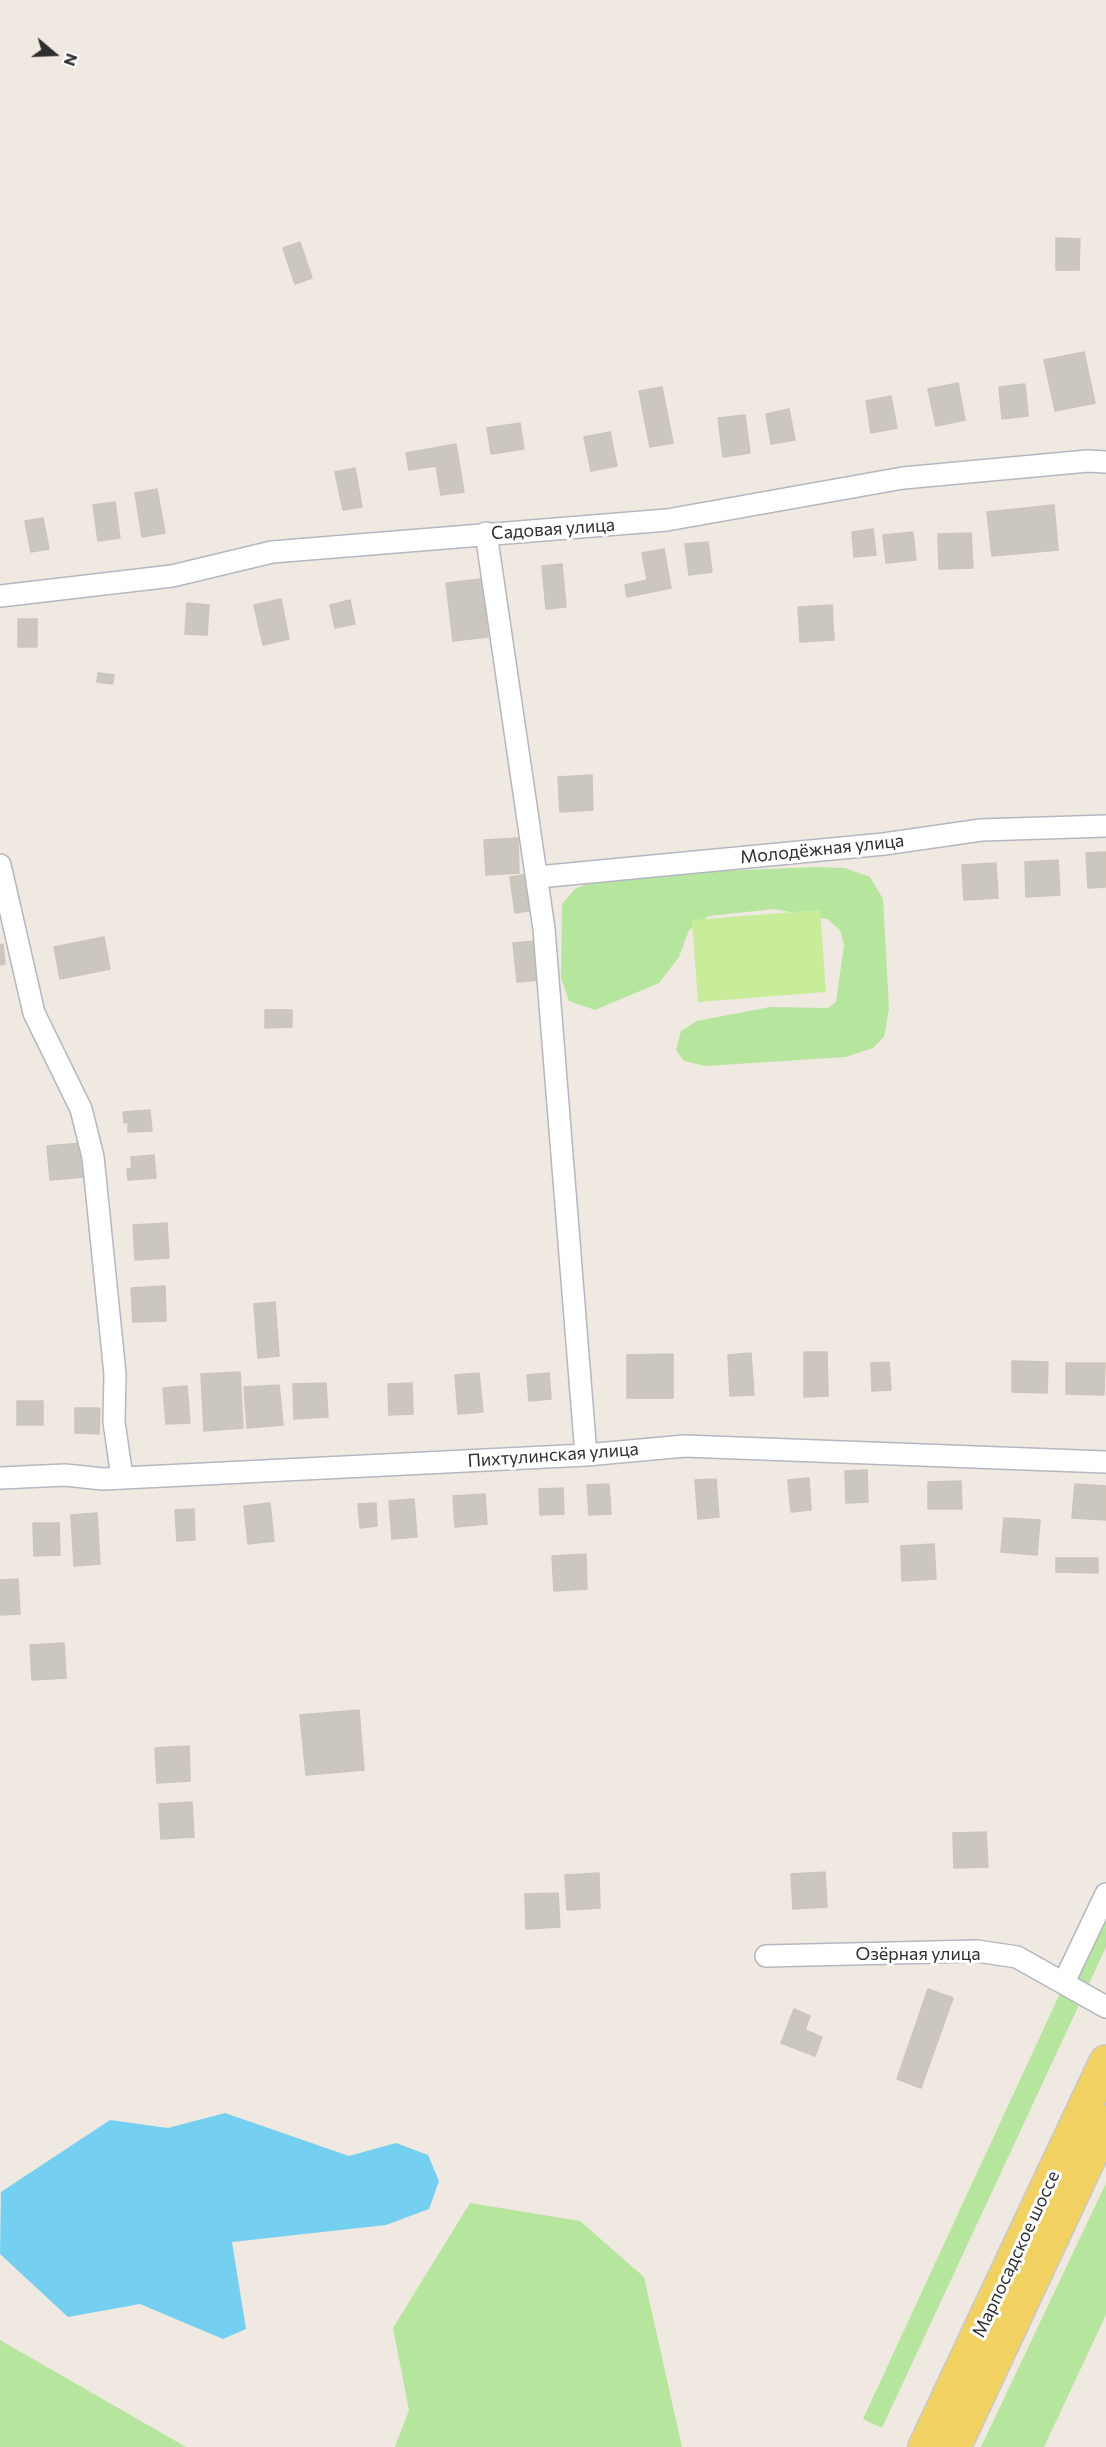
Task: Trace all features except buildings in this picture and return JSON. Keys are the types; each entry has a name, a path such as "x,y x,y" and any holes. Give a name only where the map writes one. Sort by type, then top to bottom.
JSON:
{"main road":[{"name":"Марпосадское шоссе","path":"926,2447 1106,2062"},
{"name":"Марпосадское шоссе","path":"954,2447 1106,2122"}],"street":[{"name":"Садовая улица","path":"0,596 172,576 272,552 667,520 903,478 1088,461 1106,462"},
{"path":"486,533 538,877 545,941 586,1455"},
{"name":"Молодёжная улица","path":"538,877 884,844 981,830 1106,826"},
{"path":"0,865 34,1012 81,1109 93,1157 115,1374 114,1422 122,1477"},
{"name":"Пихтулинская улица","path":"0,1479 65,1475 103,1479 586,1455 685,1446 1106,1462"},
{"path":"1064,1982 1106,1894"},
{"name":"Озёрная улица","path":"766,1956 977,1951 1017,1957 1106,2007"}],"green space":[{"path":"814,867 845,868 870,877 883,899 889,1009 884,1037 873,1048 846,1057 705,1066 684,1061 676,1050 681,1031 697,1021 770,1007 828,1008 836,1002 844,945 840,930 827,919 774,909 709,916 689,930 679,957 659,983 595,1010 569,1001 561,978 562,904 575,889 605,876"},
{"path":"820,910 826,992 698,1002 692,920"},
{"path":"1106,1894 1106,1947 882,2428 863,2419"},
{"path":"1106,2183 1106,2315 1044,2447 981,2447"},
{"path":"470,2203 580,2221 644,2277 682,2447 395,2447 409,2410 393,2328"},
{"path":"0,2340 186,2447 0,2447"}],"water":[{"path":"225,2113 349,2156 396,2143 428,2155 439,2181 429,2209 386,2225 232,2242 246,2329 223,2339 140,2304 68,2317 0,2254 1,2192 110,2120 168,2128"}]}
